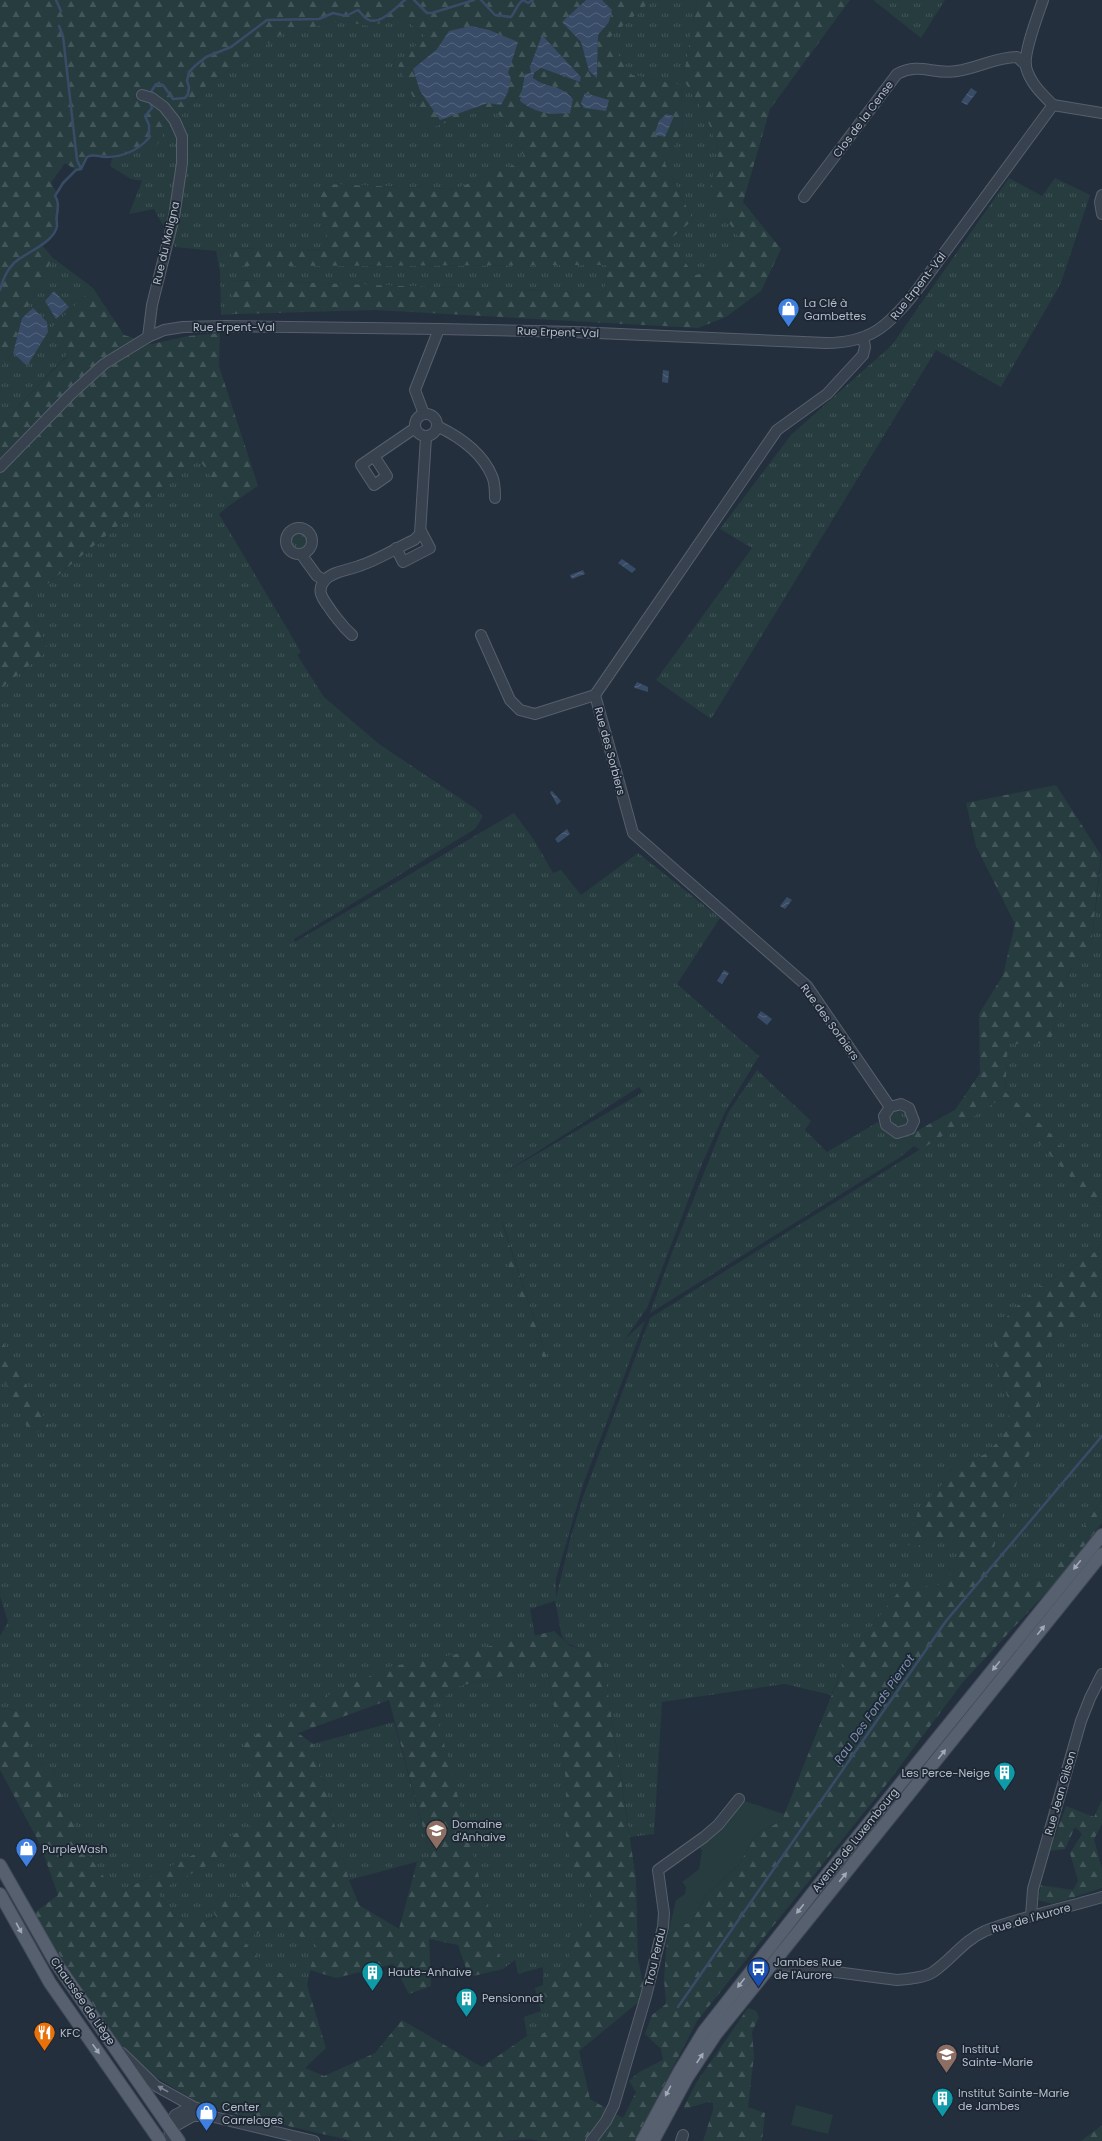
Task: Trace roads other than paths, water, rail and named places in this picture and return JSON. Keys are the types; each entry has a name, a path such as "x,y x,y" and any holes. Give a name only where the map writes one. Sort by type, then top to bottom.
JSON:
{"main road":[{"name":"Avenue de Luxembourg","path":"642,2141 679,2072 704,2031 1102,1534"},
{"name":"Avenue de Luxembourg","path":"653,2141 687,2078 716,2034 1102,1554"},
{"name":"Chaussée de Liège","path":"1,1870 54,1960 110,2041"},
{"name":"Chaussée de Liège","path":"0,1894 50,1983 160,2141"},
{"path":"110,2041 179,2141"}],"street":[{"path":"1043,0 1030,42 1026,65 1036,87 1053,106 1102,113"},
{"name":"Clos de la Cense","path":"804,197 897,74 908,68 938,72 957,71 1005,57 1017,57 1026,65"},
{"name":"Rue du Moligna","path":"142,95 152,98 164,107 175,121 182,137 182,163 174,217 152,304 148,337"},
{"name":"Rue Erpent-Val","path":"0,467 70,395 104,364 148,337 164,330 183,327 226,326 439,329 826,343 841,343 863,338 878,331 894,319 1053,106"},
{"path":"1102,195 1100,202 1102,214"},
{"path":"424,414 415,390 439,329"},
{"name":"Rue des Sorbiers","path":"863,338 865,347 862,355 827,394 777,430 595,694 633,833 807,986 890,1107"},
{"path":"424,414 433,417 437,426 436,431 426,437 421,436 415,428 415,422 424,414"},
{"path":"437,426 457,435 478,454 493,477 495,498"},
{"path":"374,456 415,428"},
{"path":"396,548 403,562 430,548 421,531 426,437"},
{"path":"352,635 338,623 332,611 322,600 320,592 325,580 346,569 359,566 414,540 421,531"},
{"path":"301,554 317,576 325,580"},
{"path":"481,635 510,700 520,710 535,714 595,694"},
{"name":"Rue Jean Gilson","path":"1031,1916 1033,1889 1081,1721 1102,1674"},
{"name":"Trou Perdu","path":"591,2141 606,2121 614,2105 652,1972 663,1927 664,1913 658,1870 718,1825 739,1799"},
{"name":"Rue de l'Aurore","path":"774,1962 782,1965 898,1980 912,1978 932,1972 961,1946 984,1932 1031,1916 1102,1897"},
{"path":"765,1953 774,1962"},
{"name":"Chaussée de Liège","path":"110,2041 156,2086 210,2116"},
{"path":"169,2141 170,2129 175,2115 183,2111 197,2108"},
{"name":"Chaussée de Liège","path":"170,2129 194,2116 210,2116 314,2141"}],"water":[{"path":"586,0 602,0 612,10 609,22 598,35 597,78 589,71 581,42 562,22"},
{"path":"471,26 489,30 518,42 508,73 511,78 508,92 501,105 488,103 440,120 420,91 413,69 437,49 449,31"},
{"path":"542,35 581,77 580,82 541,68 534,73 533,78 544,84 558,88 568,94 573,99 570,114 540,112 520,101 525,74 531,73 530,67"},
{"path":"971,88 977,92 967,105 961,102"},
{"path":"585,93 609,100 606,111 584,108 581,103"},
{"path":"666,114 674,116 665,137 654,135 659,121"},
{"path":"54,291 69,307 56,319 45,301"},
{"path":"33,308 47,322 48,332 27,366 13,353 22,318"},
{"path":"663,370 669,371 668,383 662,382"},
{"path":"622,559 636,569 632,573 618,563"},
{"path":"583,570 585,574 572,579 570,575"},
{"path":"637,682 648,687 648,692 635,688 634,687"},
{"path":"552,791 561,801 557,805 550,792"},
{"path":"567,829 570,834 558,843 555,839"},
{"path":"787,897 792,900 785,909 780,906"},
{"path":"724,970 729,973 722,984 717,981"},
{"path":"761,1011 772,1019 767,1025 757,1017"}],"waterway":[{"path":"56,0 61,11"},
{"path":"151,92 156,84 163,85 173,99 185,98 188,94 189,87 187,81 189,72 196,65 206,57 231,47 267,20 319,19 333,13 346,16 358,10 367,19 372,21 387,15 405,0"},
{"path":"414,0 427,13 432,13 474,0"},
{"path":"481,0 495,15 511,17 523,0 528,3 533,0"},
{"path":"59,26 63,36 77,160 81,169"},
{"path":"0,290 11,266 19,259 39,247 55,232 57,226 58,207 55,196 63,183 76,170 81,169 87,157 94,155 103,157 119,156 135,150 149,138 149,125 145,116 152,108 150,102"},
{"name":"Rau Des Fonds Pierrot","path":"678,2007 946,1621 1102,1436"}],"place":[{"name":"La Clé à Gambettes","path":"789,328"},
{"name":"Les Perce-Neige","path":"1005,1792"},
{"name":"Domaine d'Anhaive","path":"436,1850"},
{"name":"PurpleWash","path":"26,1868"},
{"name":"Jambes Rue de l'Aurore","path":"759,1988"},
{"name":"Haute-Anhaive","path":"372,1992"},
{"name":"Pensionnat","path":"466,2018"},
{"name":"KFC","path":"44,2052"},
{"name":"Institut Sainte-Marie","path":"947,2074"},
{"name":"Institut Sainte-Marie de Jambes","path":"942,2118"},
{"name":"Center Carrelages","path":"207,2132"}]}
